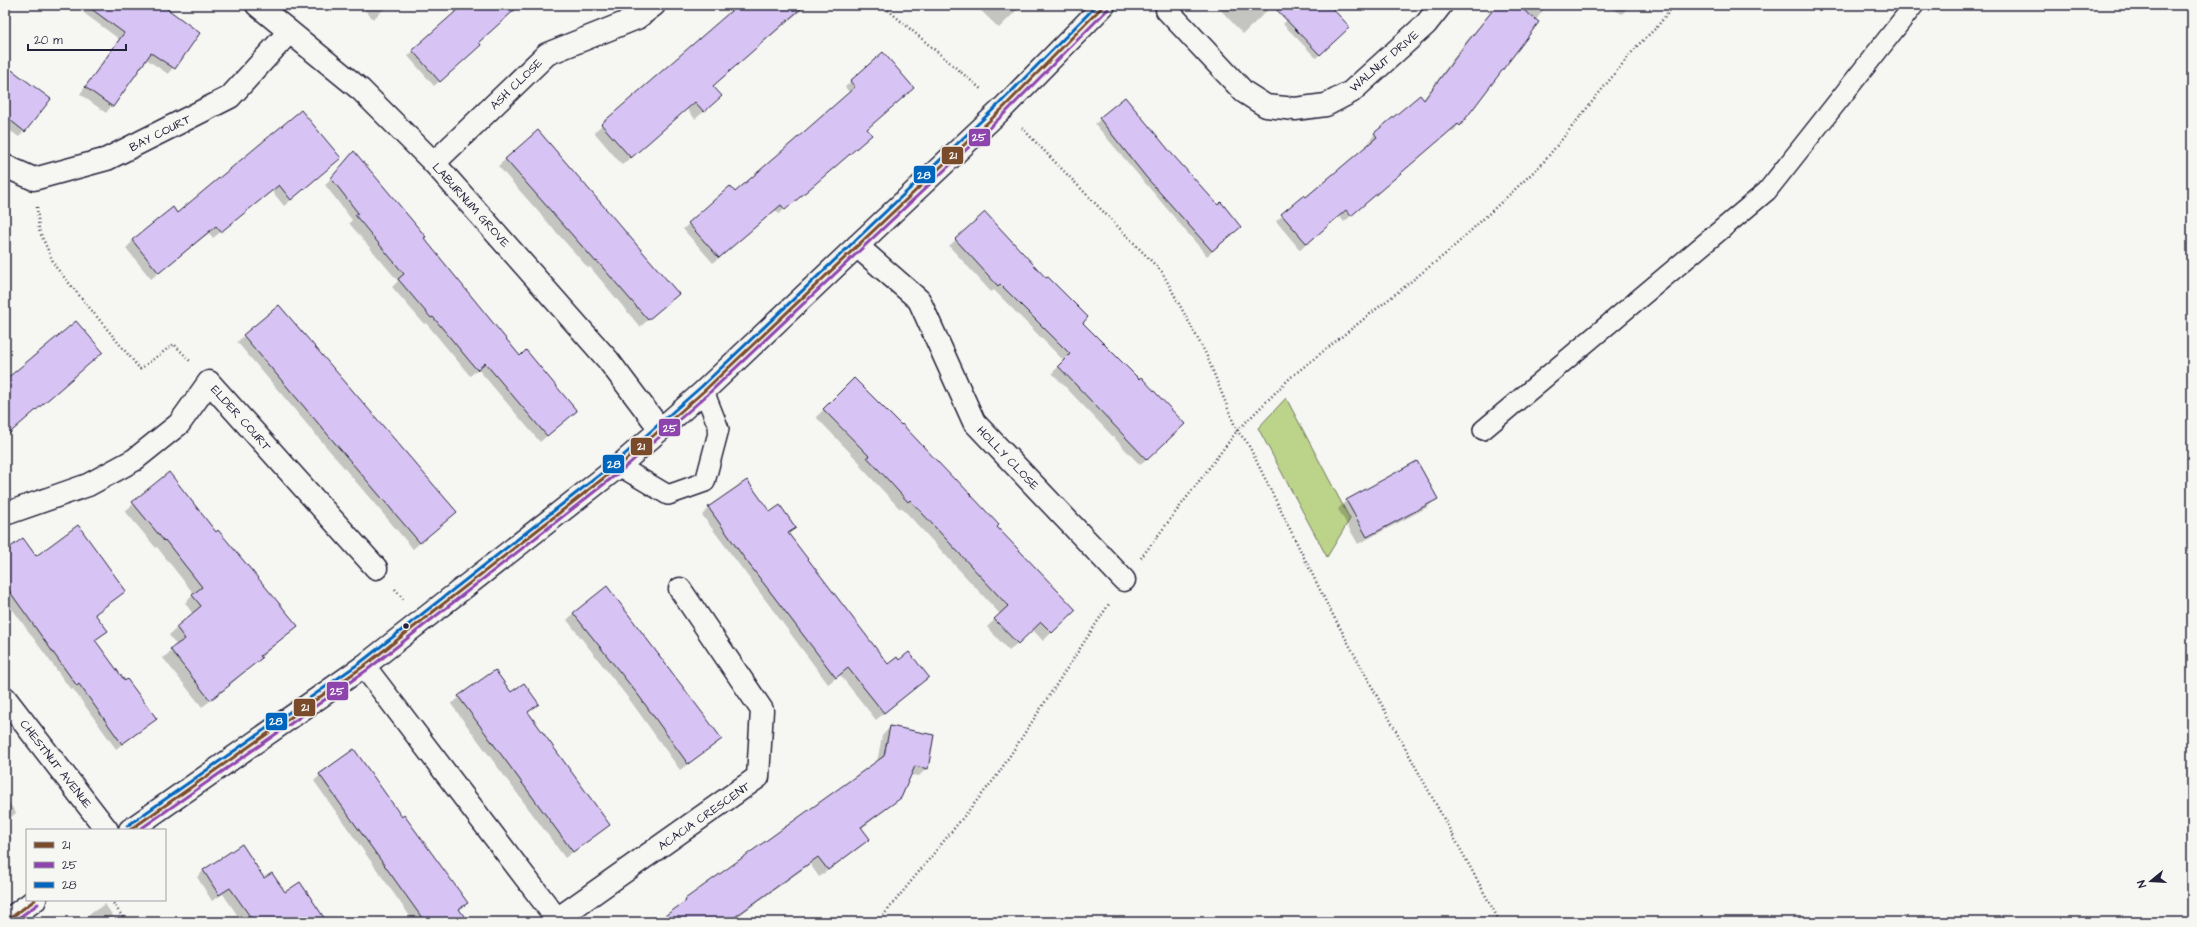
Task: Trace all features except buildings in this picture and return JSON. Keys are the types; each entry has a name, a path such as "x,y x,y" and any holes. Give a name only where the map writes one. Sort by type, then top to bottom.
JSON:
{"street":[{"name":"LABURNUM GROVE","path":"257,5 361,90 434,163 608,360 660,429"},
{"name":"ASH CLOSE","path":"434,163 547,54 637,18 654,5"},
{"path":"131,829 364,666 619,466 704,391 1003,108 1052,60 1104,5"},
{"name":"WALNUT DRIVE","path":"1166,10 1244,92 1266,106 1295,110 1326,105 1350,92 1426,24 1441,5"},
{"name":"BAY COURT","path":"34,179 107,159 230,97 289,32"},
{"path":"5,166 34,179"},
{"name":"HOLLY CLOSE","path":"857,246 919,300 974,422 1124,580"},
{"name":"ELDER COURT","path":"5,514 88,485 134,460 179,424 209,382 376,568"},
{"name":"ACACIA CRESCENT","path":"555,921 758,777 762,710 680,589"},
{"path":"364,666 555,921"},
{"name":"CHESTNUT AVENUE","path":"5,698 106,829"},
{"path":"5,922 34,901"}],"lane":[{"path":"1483,430 1766,191 1914,5"},
{"path":"619,466 668,495 705,482 719,429 704,391"}],"path":[{"path":"882,5 1003,108 1162,272 1206,354 1236,431 1247,442 1327,604 1500,922"},
{"path":"878,922 996,778 1124,580 1236,431 1291,377 1448,252 1542,164 1637,46 1656,28 1674,5"},
{"path":"34,179 39,230 55,266 140,369 174,344 209,382"},
{"path":"376,568 422,620"},
{"path":"112,901 126,922"}],"green space":[{"path":"1286,398 1350,519 1327,557 1258,428"}],"transit line":[{"name":"28","path":"127,826 361,662 616,462 701,387 999,104 1097,5"},
{"name":"21","path":"131,829 364,666 619,466 704,391 1003,108 1104,5"},
{"name":"25","path":"140,829 367,670 622,470 707,395 1006,112 1108,9"},
{"name":"21","path":"5,922 34,901"},
{"name":"25","path":"13,922 38,904"}]}
